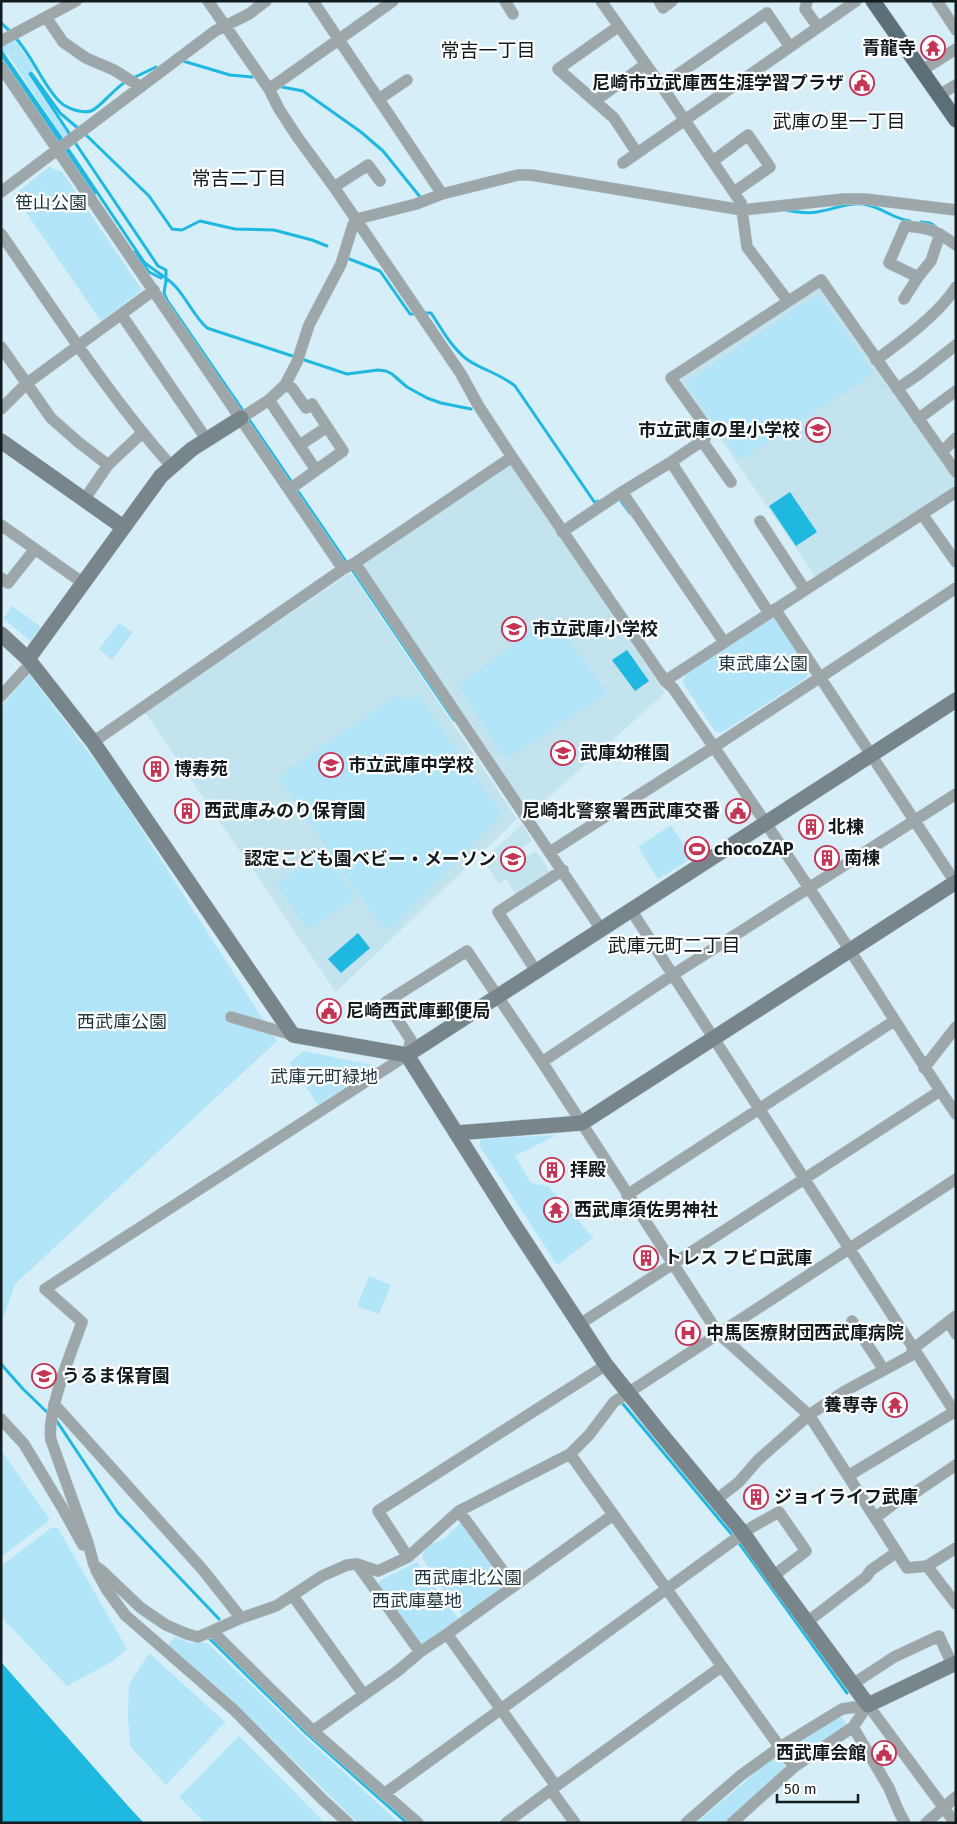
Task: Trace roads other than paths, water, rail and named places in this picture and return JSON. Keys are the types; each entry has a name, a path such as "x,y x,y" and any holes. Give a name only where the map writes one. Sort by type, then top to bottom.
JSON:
{"main road":[{"path":"873,1 956,120"}],"street":[{"path":"10,37 76,1"},
{"path":"208,1 269,89 279,109 298,138 334,186 461,374 478,405 562,532 765,822 850,950 924,1068 956,1114"},
{"path":"1,192 71,140 132,82 215,31 249,14 266,1"},
{"path":"313,1 442,194"},
{"path":"269,89 393,1"},
{"path":"505,1 514,14"},
{"path":"601,1 741,203 747,247 788,301"},
{"path":"658,1 663,8 672,1"},
{"path":"807,1 805,9 818,27"},
{"path":"623,163 856,1"},
{"path":"937,1 956,30"},
{"path":"661,86 766,13 790,47"},
{"path":"46,17 63,42 86,58 132,82"},
{"path":"619,26 558,69 614,118 637,153"},
{"path":"921,71 956,49"},
{"path":"596,101 646,64"},
{"path":"1,67 5,82 71,140 154,290 290,488 343,569"},
{"path":"379,99 407,80"},
{"path":"939,95 956,85"},
{"path":"713,161 748,134 770,167 734,192"},
{"path":"334,186 368,165 380,182"},
{"path":"1,696 29,661 161,476 192,449 269,400 285,385 297,362 309,324 341,264 356,219 416,204 442,194 518,175 531,175 742,210 844,199 866,199 956,210"},
{"path":"918,277 889,263 905,226 927,228 956,245"},
{"path":"1,234 142,433 172,467"},
{"path":"904,299 931,261 940,234"},
{"path":"562,532 706,439 707,428 671,378 821,280 956,472"},
{"path":"876,360 900,343 950,296 956,287"},
{"path":"1,409 26,384 154,290"},
{"path":"121,314 207,440"},
{"path":"897,390 956,344"},
{"path":"1,347 51,418 108,465"},
{"path":"285,385 292,388 306,408 312,404 344,451 290,488"},
{"path":"918,419 956,391"},
{"path":"269,400 316,470"},
{"path":"300,446 327,427"},
{"path":"84,500 108,465 142,433"},
{"path":"942,452 956,438"},
{"path":"1,441 123,527"},
{"path":"702,441 731,482"},
{"path":"94,742 343,569 356,563 512,457"},
{"path":"456,1133 582,1122 956,881 821,677 772,611 671,462"},
{"path":"622,492 724,642"},
{"path":"665,681 956,492"},
{"path":"922,514 956,562"},
{"path":"760,521 805,590"},
{"path":"1,525 83,583"},
{"path":"1,578 8,583 35,549"},
{"path":"356,563 601,929"},
{"path":"550,852 956,588"},
{"path":"1,634 29,661 94,742 293,1035"},
{"path":"956,700 45,1289 82,1322 54,1404 50,1431 51,1440 88,1543 94,1566 102,1571 141,1608 166,1625 198,1637 241,1618 276,1606 322,1576 347,1564 357,1564 378,1572 408,1557 459,1511 570,1454 589,1435 614,1402 956,1179"},
{"path":"542,1062 674,974 956,794"},
{"path":"536,971 498,912 563,870"},
{"path":"631,910 955,1413 848,1476"},
{"path":"406,1055 411,1040 386,1002 467,951 582,1122 627,1195 718,1333 809,1415 907,1568 927,1566 956,1548"},
{"path":"231,1017 293,1035 406,1055 606,1365 744,1533 773,1576 955,1823"},
{"path":"627,1195 894,1021"},
{"path":"924,1068 956,1027"},
{"path":"580,1324 940,1091"},
{"path":"716,1500 740,1482 758,1460 809,1415 845,1391 910,1356 914,1348 952,1319 956,1334"},
{"path":"852,1321 884,1370"},
{"path":"408,1557 378,1511 606,1365"},
{"path":"54,1404 203,1570 241,1618"},
{"path":"1,1419 24,1444 63,1509 107,1590 125,1615 234,1710 348,1823"},
{"path":"570,1454 794,1767"},
{"path":"875,1518 900,1499 916,1492 956,1465"},
{"path":"459,1511 514,1586"},
{"path":"384,1794 744,1533 779,1512 806,1551 773,1576"},
{"path":"313,1731 399,1670 420,1652 613,1515"},
{"path":"807,1622 866,1577 871,1570 897,1552"},
{"path":"357,1564 420,1652"},
{"path":"927,1566 956,1604"},
{"path":"293,1596 364,1694"},
{"path":"212,1631 313,1731 418,1823"},
{"path":"447,1634 554,1788 575,1823"},
{"path":"686,1823 740,1776 780,1747 842,1708 868,1705 954,1664 940,1636 894,1657 853,1684"},
{"path":"506,1823 722,1667"},
{"path":"732,1823 794,1767 853,1727 868,1705"},
{"path":"853,1727 889,1788 906,1823"},
{"path":"926,1823 956,1797"}],"water":[{"path":"790,492 817,532 796,546 769,506"},
{"path":"627,650 649,681 635,691 612,660"},
{"path":"358,933 370,948 341,973 328,959"},
{"path":"1,1662 128,1806 144,1823 1,1823"}],"waterway":[{"path":"1,23 23,48 54,95 62,104 70,108 83,112 91,111 127,81"},
{"path":"1,51 63,141"},
{"path":"1,54 61,143"},
{"path":"183,61 230,75 252,77"},
{"path":"133,78 156,67"},
{"path":"31,73 60,113 79,129"},
{"path":"30,74 71,136"},
{"path":"282,87 303,91 361,132 383,151 421,198"},
{"path":"84,133 149,196 172,229 182,230 200,221 235,229 274,230 327,246"},
{"path":"74,141 158,266 166,270 166,276"},
{"path":"66,146 144,262 175,286 207,328 347,374 378,370 386,371 407,387 427,398 471,409"},
{"path":"65,148 95,193"},
{"path":"786,210 813,213 851,204 863,204 910,221"},
{"path":"921,222 930,223 936,227"},
{"path":"135,252 149,272 161,278"},
{"path":"347,258 380,271 410,314 416,314"},
{"path":"166,280 164,293 167,300 244,412"},
{"path":"422,313 431,313 448,339 471,362 504,378 515,386 595,503 598,501"},
{"path":"248,418 347,563"},
{"path":"619,498 630,513"},
{"path":"351,568 454,720"},
{"path":"1,1364 49,1414"},
{"path":"623,1404 733,1536"},
{"path":"56,1420 118,1513 219,1619"},
{"path":"739,1543 847,1693"},
{"path":"210,1639 307,1734 407,1823"}],"place":[{"name":"青龍寺","path":"933,48"},
{"name":"尼崎市立武庫西生涯学習プラザ","path":"862,83"},
{"name":"市立武庫の里小学校","path":"818,430"},
{"name":"市立武庫小学校","path":"514,629"},
{"name":"武庫幼稚園","path":"563,753"},
{"name":"市立武庫中学校","path":"331,765"},
{"name":"博寿苑","path":"156,769"},
{"name":"西武庫みのり保育園","path":"187,811"},
{"name":"尼崎北警察署西武庫交番","path":"738,811"},
{"name":"北棟","path":"811,827"},
{"name":"chocoZAP","path":"697,849"},
{"name":"南棟","path":"827,858"},
{"name":"認定こども園ベビー・メーソン","path":"513,859"},
{"name":"尼崎西武庫郵便局","path":"329,1011"},
{"name":"拝殿","path":"552,1170"},
{"name":"西武庫須佐男神社","path":"556,1210"},
{"name":"トレス フビロ武庫","path":"646,1258"},
{"name":"中馬医療財団西武庫病院","path":"688,1333"},
{"name":"うるま保育園","path":"44,1376"},
{"name":"養専寺","path":"895,1405"},
{"name":"ジョイライフ武庫","path":"756,1497"},
{"name":"西武庫会館","path":"884,1753"}],"district":[{"name":"常吉一丁目","path":"488,50"},
{"name":"武庫の里一丁目","path":"839,121"},
{"name":"常吉二丁目","path":"239,178"},
{"name":"武庫元町二丁目","path":"674,945"}],"park label":[{"name":"笹山公園","path":"51,203"},
{"name":"東武庫公園","path":"763,664"},
{"name":"西武庫公園","path":"122,1022"},
{"name":"武庫元町緑地","path":"324,1077"},
{"name":"西武庫北公園","path":"468,1578"},
{"name":"西武庫墓地","path":"417,1601"}]}
